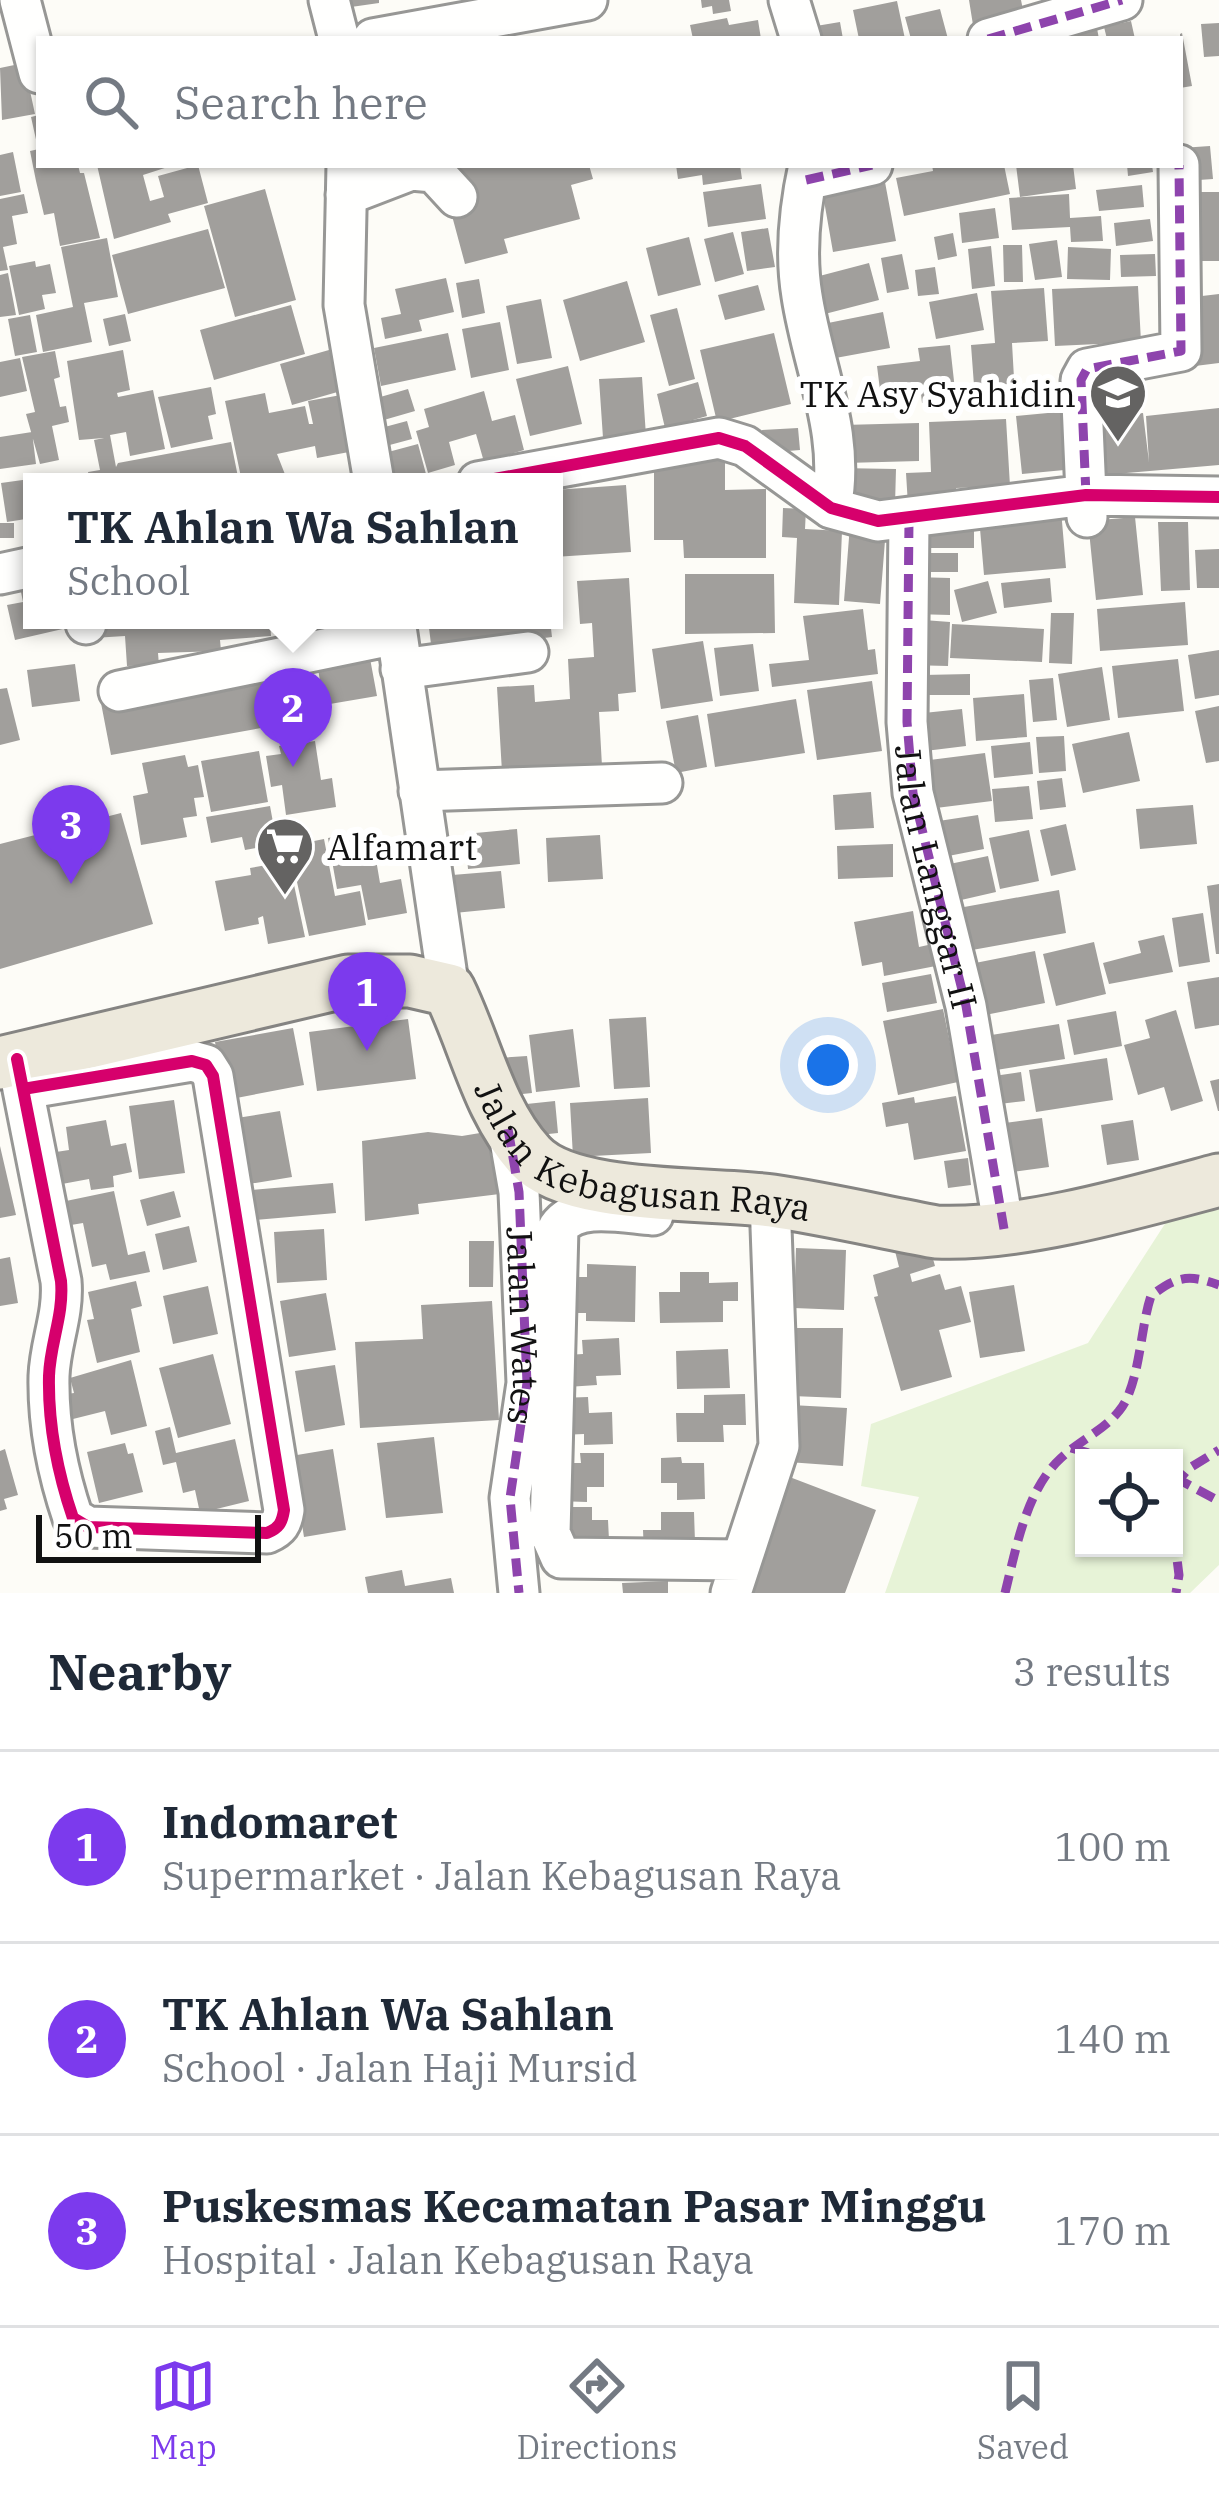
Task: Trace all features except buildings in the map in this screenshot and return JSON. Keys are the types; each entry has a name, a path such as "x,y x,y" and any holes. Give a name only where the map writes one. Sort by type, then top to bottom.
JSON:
{"main road":[{"path":"14,1070 348,980 410,981 449,990"},
{"name":"Jalan Kebagusan Raya","path":"449,990 508,1129 534,1160 598,1187 936,1232 1004,1229 1219,1180"}],"street":[{"path":"20,0 36,61"},
{"path":"329,0 338,36"},
{"path":"389,36 587,0"},
{"path":"789,0 800,36"},
{"path":"998,36 1122,0"},
{"path":"831,508 836,447 801,282 808,172 845,168"},
{"path":"1086,506 1081,380 1087,369 1180,352 1179,168"},
{"path":"372,473 344,305 346,180 411,170 434,172 457,197"},
{"path":"527,473 718,438 745,446 831,508 878,521 1219,497"},
{"name":"Jalan Langgar II","path":"909,520 907,722 913,793 967,1006 1004,1229"},
{"path":"398,641 449,990"},
{"path":"119,691 398,641 528,652"},
{"path":"419,791 662,783"},
{"path":"193,1060 206,1065 212,1076 284,1510 276,1529 267,1533 88,1527 74,1518 52,1431 50,1390 62,1316 62,1281 14,1070 193,1060"},
{"name":"Jalan Wates","path":"508,1129 524,1260 527,1383 510,1521 520,1593"},
{"path":"771,1210 779,1446 736,1576 561,1558 548,1516 558,1228 567,1216 580,1212 771,1210"}],"green space":[{"path":"1219,1182 1219,1565 1190,1593 885,1593 919,1497 861,1486 871,1424 1088,1343 1181,1199"}],"marked path":[{"path":"998,36 1122,0"},
{"path":"806,180 859,168"},
{"path":"1086,495 1081,380 1087,369 1181,351 1179,168"},
{"path":"909,520 907,722 913,793 966,1006 1004,1229"},
{"path":"508,1129 519,1192 527,1383 510,1498 519,1593"},
{"path":"1005,1593 1024,1521 1039,1486 1061,1458 1106,1424 1126,1400 1151,1296 1183,1279 1219,1285"},
{"path":"1071,1448 1075,1449"},
{"path":"1183,1475 1219,1450"},
{"path":"1183,1482 1219,1501"},
{"path":"1176,1593 1177,1557"}],"cycle path":[{"path":"527,473 719,438 745,446 831,508 878,521 1086,495 1219,497"},
{"path":"17,1059 61,1281 49,1394 55,1448 73,1518 88,1527 271,1531 284,1510 213,1076 206,1065 192,1061 23,1089"}],"place":[{"name":"TK Asy Syahidin","path":"1118,444"},
{"name":"TK Ahlan Wa Sahlan","path":"293,767"},
{"name":"Puskesmas Kecamatan Pasar Minggu","path":"71,884"},
{"name":"Alfamart","path":"285,897"},
{"name":"Indomaret","path":"367,1051"}]}
